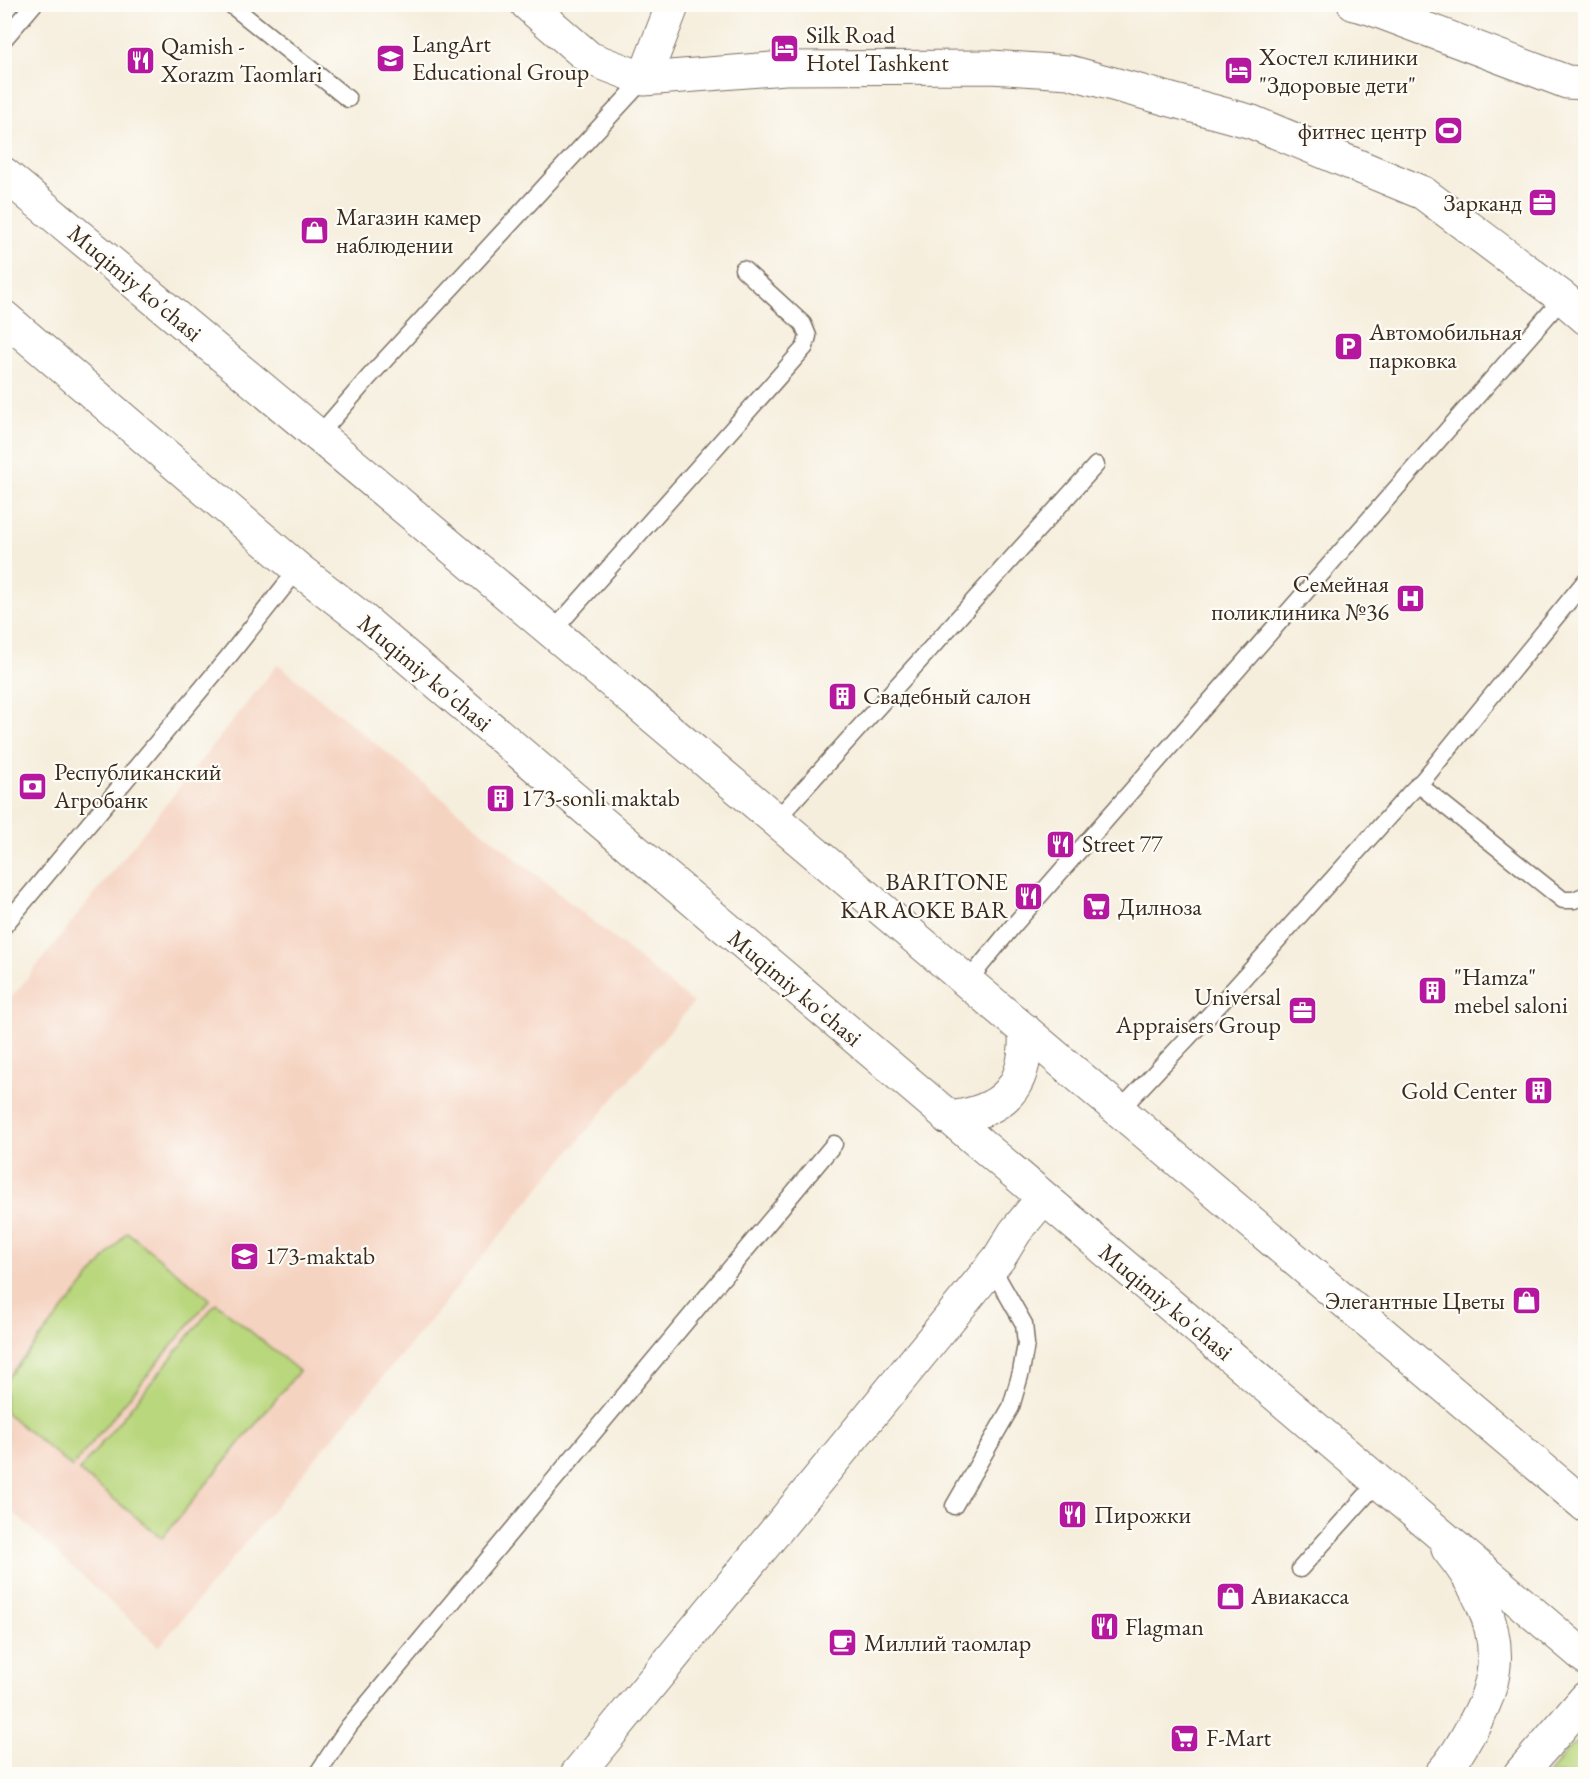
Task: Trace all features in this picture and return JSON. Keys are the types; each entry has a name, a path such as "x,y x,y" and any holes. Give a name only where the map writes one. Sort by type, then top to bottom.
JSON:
{"main road":[{"path":"527,4 589,58 644,79 785,68 992,67 1070,72 1252,122 1424,193 1578,299"},
{"path":"644,79 672,4"},
{"path":"1354,4 1567,82 1586,83"},
{"name":"Muqimiy ko'chasi","path":"4,174 319,435 1586,1506"},
{"name":"Muqimiy ko'chasi","path":"4,317 298,569 360,617 1586,1658"},
{"path":"948,1118 982,1111 1010,1091 1019,1078 1024,1063 1026,1046 1024,1030"},
{"path":"578,1774 999,1258 1015,1232 1042,1198"},
{"path":"1530,1459 1552,1473 1586,1488"},
{"path":"1424,1520 1474,1584 1490,1622 1494,1641 1493,1673 1485,1701 1453,1761 1441,1774"},
{"path":"1520,1774 1586,1698"}],"lane":[{"path":"4,39 34,4"},
{"path":"230,4 348,99"},
{"path":"319,435 644,79"},
{"path":"552,632 805,347 808,336 803,324 743,269"},
{"path":"967,982 1013,926 1578,299"},
{"path":"776,820 1096,465"},
{"path":"4,926 222,665 298,569"},
{"path":"1119,1111 1231,992 1418,784 1586,580"},
{"path":"1418,784 1563,900 1574,900 1586,895"},
{"path":"317,1774 349,1726 834,1144"},
{"path":"954,1506 1011,1407 1026,1344 1024,1324 992,1266"},
{"path":"1300,1569 1378,1482"}],"shaded area":[{"name":"173-maktab","path":"278,664 693,1003 159,1647 5,1505 4,1007"}],"green space":[{"path":"127,1232 210,1299 72,1467 5,1412 5,1381"},
{"path":"216,1303 299,1371 162,1538 79,1471"},
{"path":"1585,1733 1585,1774 1548,1774 1571,1747"}],"place":[{"name":"Silk Road Hotel Tashkent","path":"785,49"},
{"name":"LangArt Educational Group","path":"391,58"},
{"name":"Qamish - Xorazm Taomlari","path":"140,60"},
{"name":"Хостел клиники \"Здоровые дети\"","path":"1238,71"},
{"name":"фитнес центр","path":"1448,131"},
{"name":"Зарканд","path":"1543,203"},
{"name":"Магазин камер наблюдении","path":"315,231"},
{"name":"Автомобильная парковка","path":"1348,346"},
{"name":"Семейная поликлиника №36","path":"1410,598"},
{"name":"Свадебный салон","path":"842,696"},
{"name":"Республиканский Агробанк","path":"33,786"},
{"name":"173-sonli maktab","path":"500,798"},
{"name":"Street 77","path":"1061,844"},
{"name":"BARITONE KARAOKE BAR","path":"1029,896"},
{"name":"Дилноза","path":"1097,907"},
{"name":"\"Hamza\" mebel saloni","path":"1433,991"},
{"name":"Universal Appraisers Group","path":"1302,1011"},
{"name":"Gold Center","path":"1538,1091"},
{"name":"173-maktab","path":"244,1256"},
{"name":"Элегантные Цветы","path":"1526,1301"},
{"name":"Пирожки","path":"1073,1515"},
{"name":"Авиакасса","path":"1230,1596"},
{"name":"Flagman","path":"1104,1627"},
{"name":"Миллий таомлар","path":"843,1643"},
{"name":"F-Mart","path":"1185,1738"}]}
